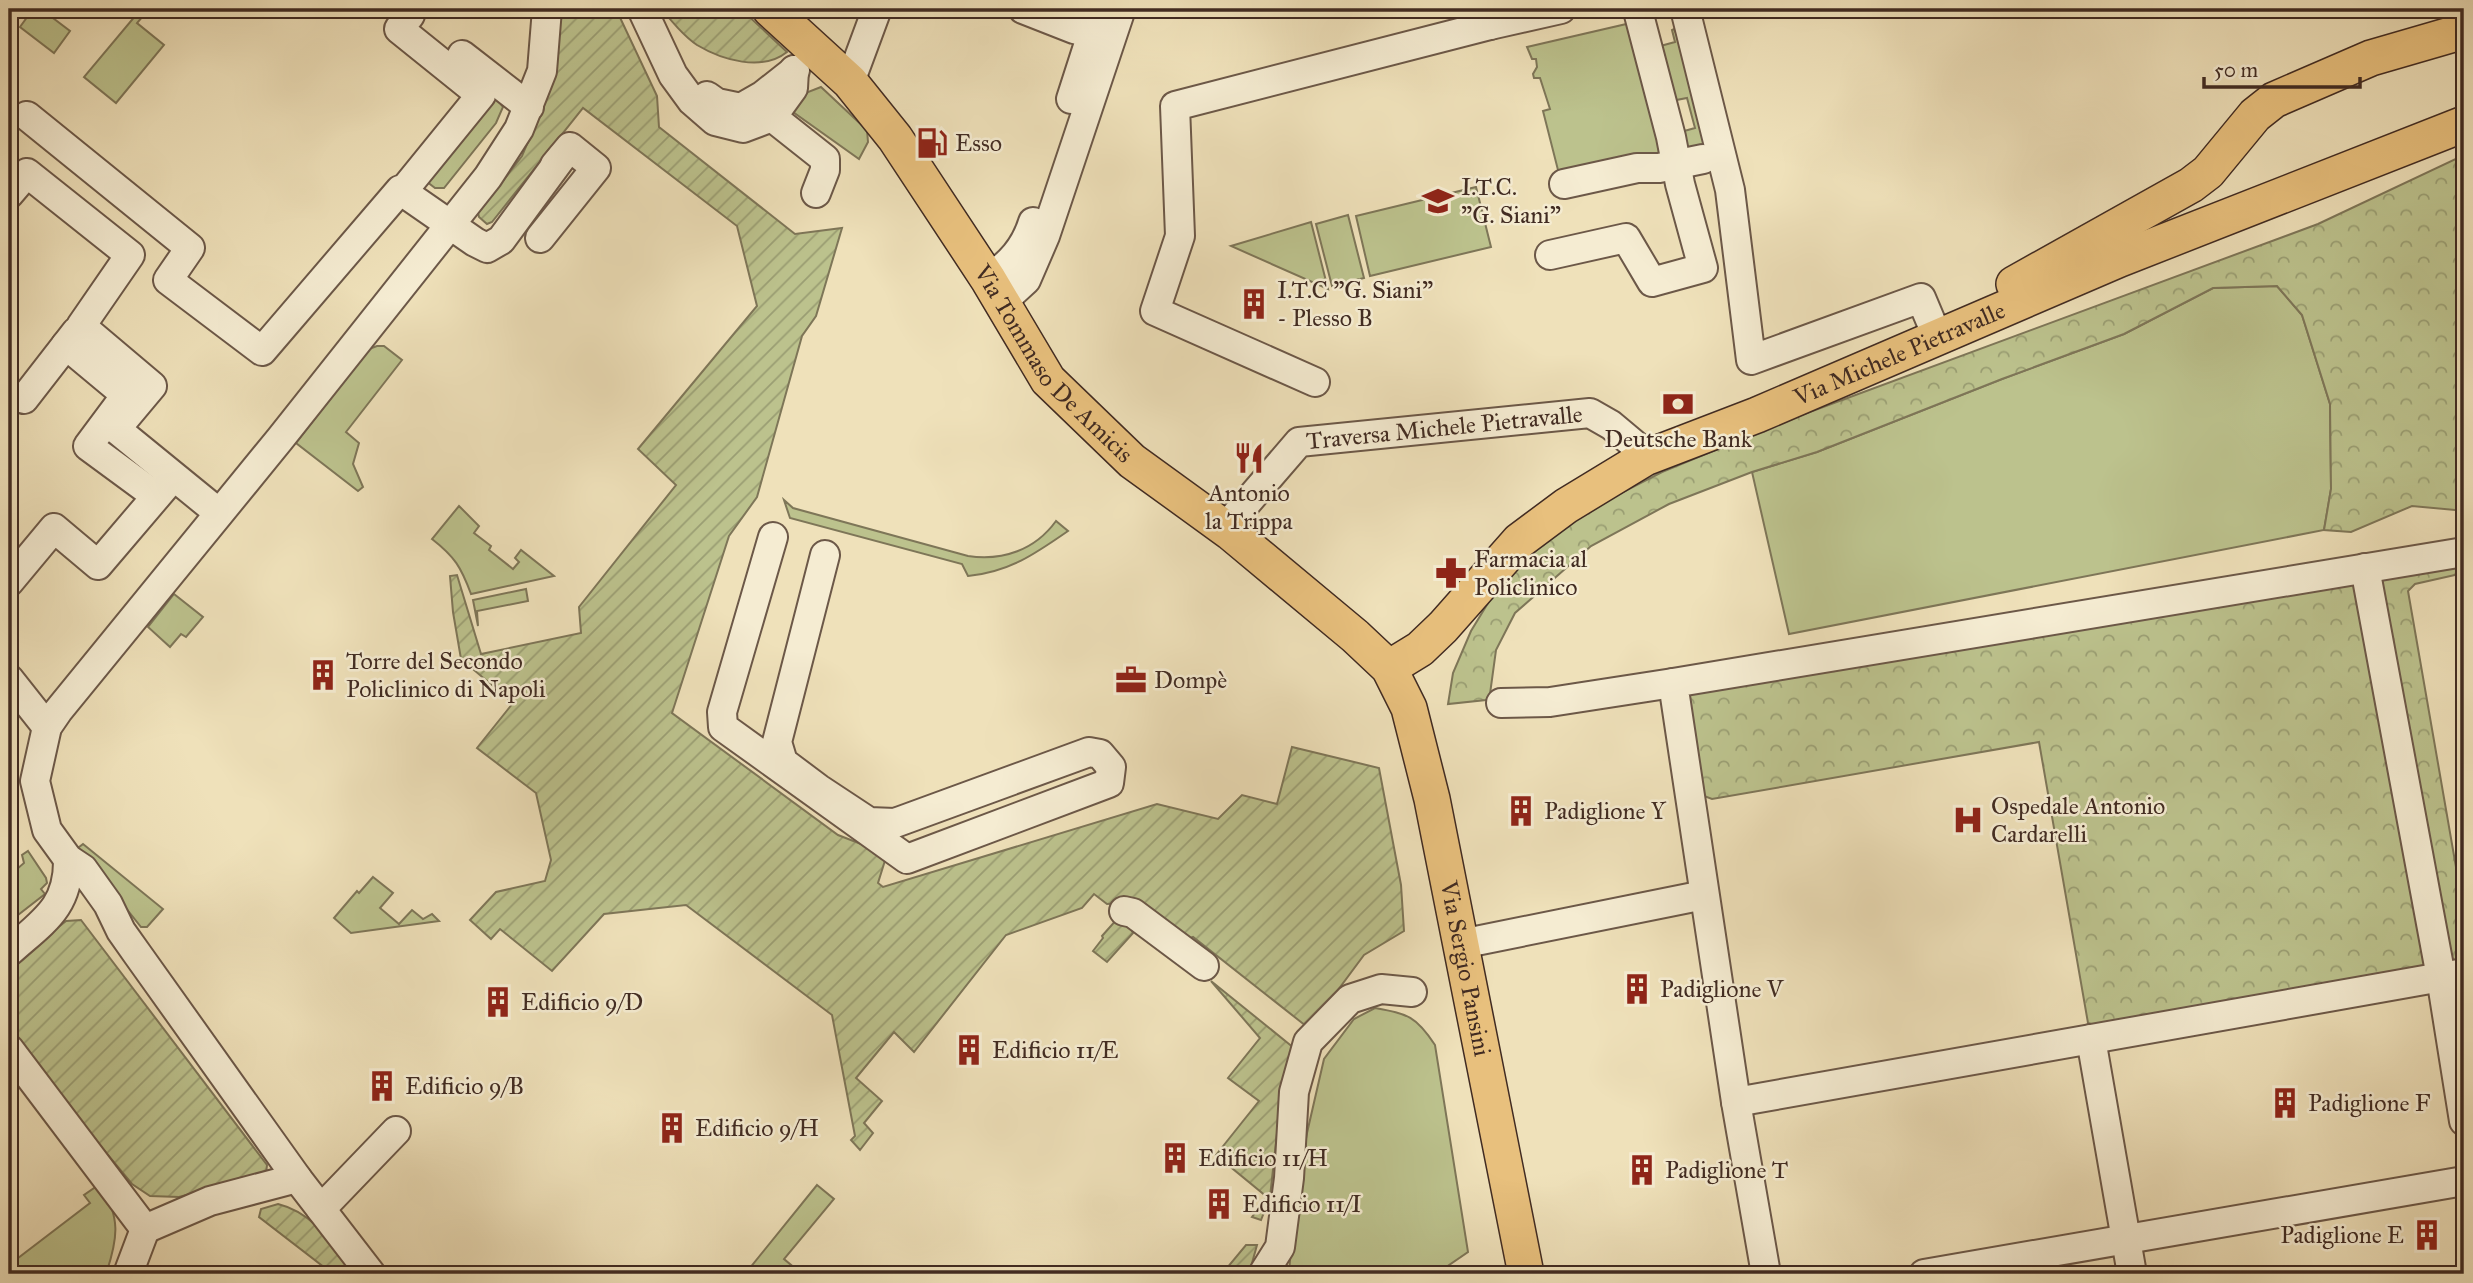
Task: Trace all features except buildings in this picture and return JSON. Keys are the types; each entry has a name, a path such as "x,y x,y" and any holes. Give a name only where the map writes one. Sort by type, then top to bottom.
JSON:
{"main road":[{"name":"Via Tommaso De Amicis","path":"770,9 806,62 850,82 895,138 995,290 1048,380 1132,461 1227,530 1355,636 1389,668"},
{"path":"1991,315 2005,292 2016,282 2199,178 2224,154 2255,115 2274,100 2371,58 2464,31"},
{"name":"Via Michele Pietravalle","path":"1389,668 1420,649 1443,627 1519,541 1566,506 1647,457 1757,415 2120,260 2464,124"},
{"name":"Via Sergio Pansini","path":"1389,668 1409,708 1432,799 1526,1274"}],"street":[{"path":"371,1274 297,1178 121,931 108,904 83,869 68,859 47,830 35,781 47,727 461,217 488,177 519,129 542,71 547,9"},
{"path":"850,82 877,9"},
{"path":"1023,9 1074,29 1096,21"},
{"path":"995,290 1026,280 1045,236 1121,9"},
{"path":"1315,382 1155,311 1180,236 1175,106 1488,17 1560,9"},
{"path":"1685,9 1730,190 1751,360 1921,298 1937,336"},
{"path":"1550,255 1626,239 1652,282 1703,268 1690,162 1671,137 1638,11"},
{"path":"27,116 190,248 168,279 262,351 400,190 402,191 481,95 399,29 406,12 529,107"},
{"path":"648,19 702,93 717,103 741,108 762,96 806,62"},
{"path":"648,19 673,75 692,101 715,121 743,128 772,117 793,88 806,62"},
{"path":"995,290 1030,232 1096,21"},
{"path":"772,117 825,159 825,170 816,193"},
{"path":"402,191 461,217 475,242 487,248 501,240 570,147 596,169 540,238"},
{"path":"1564,184 1637,168 1690,162"},
{"path":"9,194 27,173 130,255 73,336 24,399"},
{"path":"73,336 152,386 116,429 164,486 219,513"},
{"name":"Traversa Michele Pietravalle","path":"1227,530 1301,447 1590,417 1608,427 1647,457"},
{"path":"9,582 54,528 98,565 164,486"},
{"path":"773,537 722,712 723,727 907,859 1109,783 1111,767 1100,754 1089,752 895,823 869,822 783,761 777,742 825,555"},
{"path":"1501,703 1550,702 1673,683 2464,552"},
{"path":"2365,568 2452,975 2464,1121"},
{"path":"9,679 18,706 47,727"},
{"path":"1673,683 1736,1102 1766,1274"},
{"path":"9,952 43,922 62,900 68,878 68,859"},
{"path":"1461,944 1704,895"},
{"path":"43,922 77,907 96,911 121,931"},
{"path":"1124,911 1132,913 1204,966"},
{"path":"1736,1102 2452,975"},
{"path":"1263,1274 1280,1247 1289,1178 1294,1091 1308,1042 1350,999 1381,989 1412,992"},
{"path":"2091,1039 2132,1274"},
{"path":"9,1049 145,1229"},
{"path":"321,1209 396,1131"},
{"path":"128,1274 145,1229 210,1201 297,1178"},
{"path":"1923,1274 2464,1181"}],"green space":[{"path":"33,9 41,9 70,31 54,53 20,27"},
{"path":"141,9 149,9 137,23 164,45 116,103 84,77"},
{"path":"559,9 616,9 657,96 659,127 795,234 842,228 816,316 802,336 757,497 729,536 672,713 838,835 887,854 878,883 883,887 1157,804 1218,819 1242,795 1277,804 1292,747 1379,768 1401,885 1404,931 1364,955 1312,1025 1306,1026 1193,937 1179,942 1123,903 1107,904 1094,894 1082,908 1006,935 914,1052 894,1032 856,1078 882,1101 864,1123 873,1133 860,1150 851,1140 855,1136 832,1015 686,905 604,914 552,971 500,929 491,939 470,920 496,892 545,881 551,860 536,793 477,748 513,703 461,659 450,576 457,575 481,654 581,633 579,607 676,485 638,449 757,306 737,226 583,108 492,222 487,224 479,217 478,213 522,156 541,111"},
{"path":"662,9 741,9 787,52 777,58 754,63 718,55 692,42"},
{"path":"1635,22 1668,158 1559,174 1543,111 1550,109 1540,78 1534,78 1536,59 1532,59 1527,47"},
{"path":"1674,29 1680,41 1706,151 1683,156 1677,133 1695,128 1687,98 1666,102 1653,48 1675,42"},
{"path":"821,87 867,130 868,142 859,159 793,112 808,92"},
{"path":"495,97 503,107 496,123 444,188 435,188 426,181"},
{"path":"2464,155 2464,504 2455,510 2412,506 2351,532 2324,530 2331,489 2330,404 2302,315 2277,286 2213,288 2124,334 1817,452 1752,472 1669,504 1591,546 1515,613 1496,650 1490,694 1486,700 1448,704 1453,673 1471,631 1496,590 1557,530 1588,510 1662,472 1788,420 2318,224"},
{"path":"1476,187 1491,247 1370,276 1356,216"},
{"path":"1348,215 1364,278 1332,286 1316,224"},
{"path":"1311,222 1328,289 1231,246"},
{"path":"2277,286 2302,315 2330,404 2331,489 2324,530 1789,634 1752,472 1817,452 2124,334 2213,288"},
{"path":"384,346 402,360 346,432 359,443 353,464 363,487 358,491 296,443 369,349"},
{"path":"784,500 793,508 968,556 994,557 1017,551 1038,539 1056,521 1068,531 1009,566 968,576 962,564 790,518"},
{"path":"459,506 479,526 474,533 491,546 489,550 513,569 519,562 515,558 521,550 554,576 471,594 456,563 432,539"},
{"path":"2464,560 2464,573 2415,584 2408,591 2464,913 2464,962 2095,1025 2088,1023 2039,742 1712,799 1696,793 1683,703 1694,691"},
{"path":"526,589 528,601 477,611 478,626 473,600"},
{"path":"174,594 203,617 186,637 181,634 170,647 148,627"},
{"path":"83,844 163,909 147,927 141,927 78,848"},
{"path":"28,851 46,878 47,883 41,889 45,894 9,922 9,876 24,863 22,855"},
{"path":"373,877 393,893 380,908 399,924 412,910 423,919 432,914 439,921 351,933 334,918"},
{"path":"1117,919 1128,921 1133,933 1107,962 1093,951"},
{"path":"81,920 267,1165 266,1174 179,1197 150,1196 132,1184 9,1036 9,967 66,921"},
{"path":"1211,981 1294,1048 1282,1088 1270,1197 1261,1220 1252,1217 1267,1197 1216,1155 1259,1101 1228,1078 1260,1038"},
{"path":"1375,1008 1410,1018 1435,1045 1468,1252 1436,1274 1289,1274 1294,1207 1324,1059 1354,1019"},
{"path":"100,1184 111,1207 115,1228 113,1250 106,1274 9,1274 9,1265 90,1203 84,1195"},
{"path":"817,1185 834,1199 784,1259 802,1274 745,1274"},
{"path":"278,1204 291,1208 313,1223 356,1274 328,1274 325,1268 259,1217 261,1209"},
{"path":"1246,1245 1257,1245 1249,1274 1222,1274"}],"place":[{"name":"Esso","path":"932,143"},
{"name":"I.T.C. \"G. Siani\"","path":"1438,201"},
{"name":"I.T.C \"G. Siani\" - Plesso B","path":"1254,304"},
{"name":"Deutsche Bank","path":"1678,404"},
{"name":"Antonio la Trippa","path":"1249,458"},
{"name":"Farmacia al Policlinico","path":"1451,573"},
{"name":"Torre del Secondo Policlinico di Napoli","path":"323,675"},
{"name":"Dompè","path":"1131,680"},
{"name":"Padiglione Y","path":"1521,811"},
{"name":"Ospedale Antonio Cardarelli","path":"1968,820"},
{"name":"Padiglione V","path":"1637,989"},
{"name":"Edificio 9/D","path":"498,1002"},
{"name":"Edificio 11/E","path":"969,1050"},
{"name":"Edificio 9/B","path":"382,1086"},
{"name":"Padiglione F","path":"2285,1103"},
{"name":"Edificio 9/H","path":"672,1128"},
{"name":"Edificio 11/H","path":"1175,1158"},
{"name":"Padiglione T","path":"1642,1170"},
{"name":"Edificio 11/I","path":"1219,1204"},
{"name":"Padiglione E","path":"2427,1235"}]}
